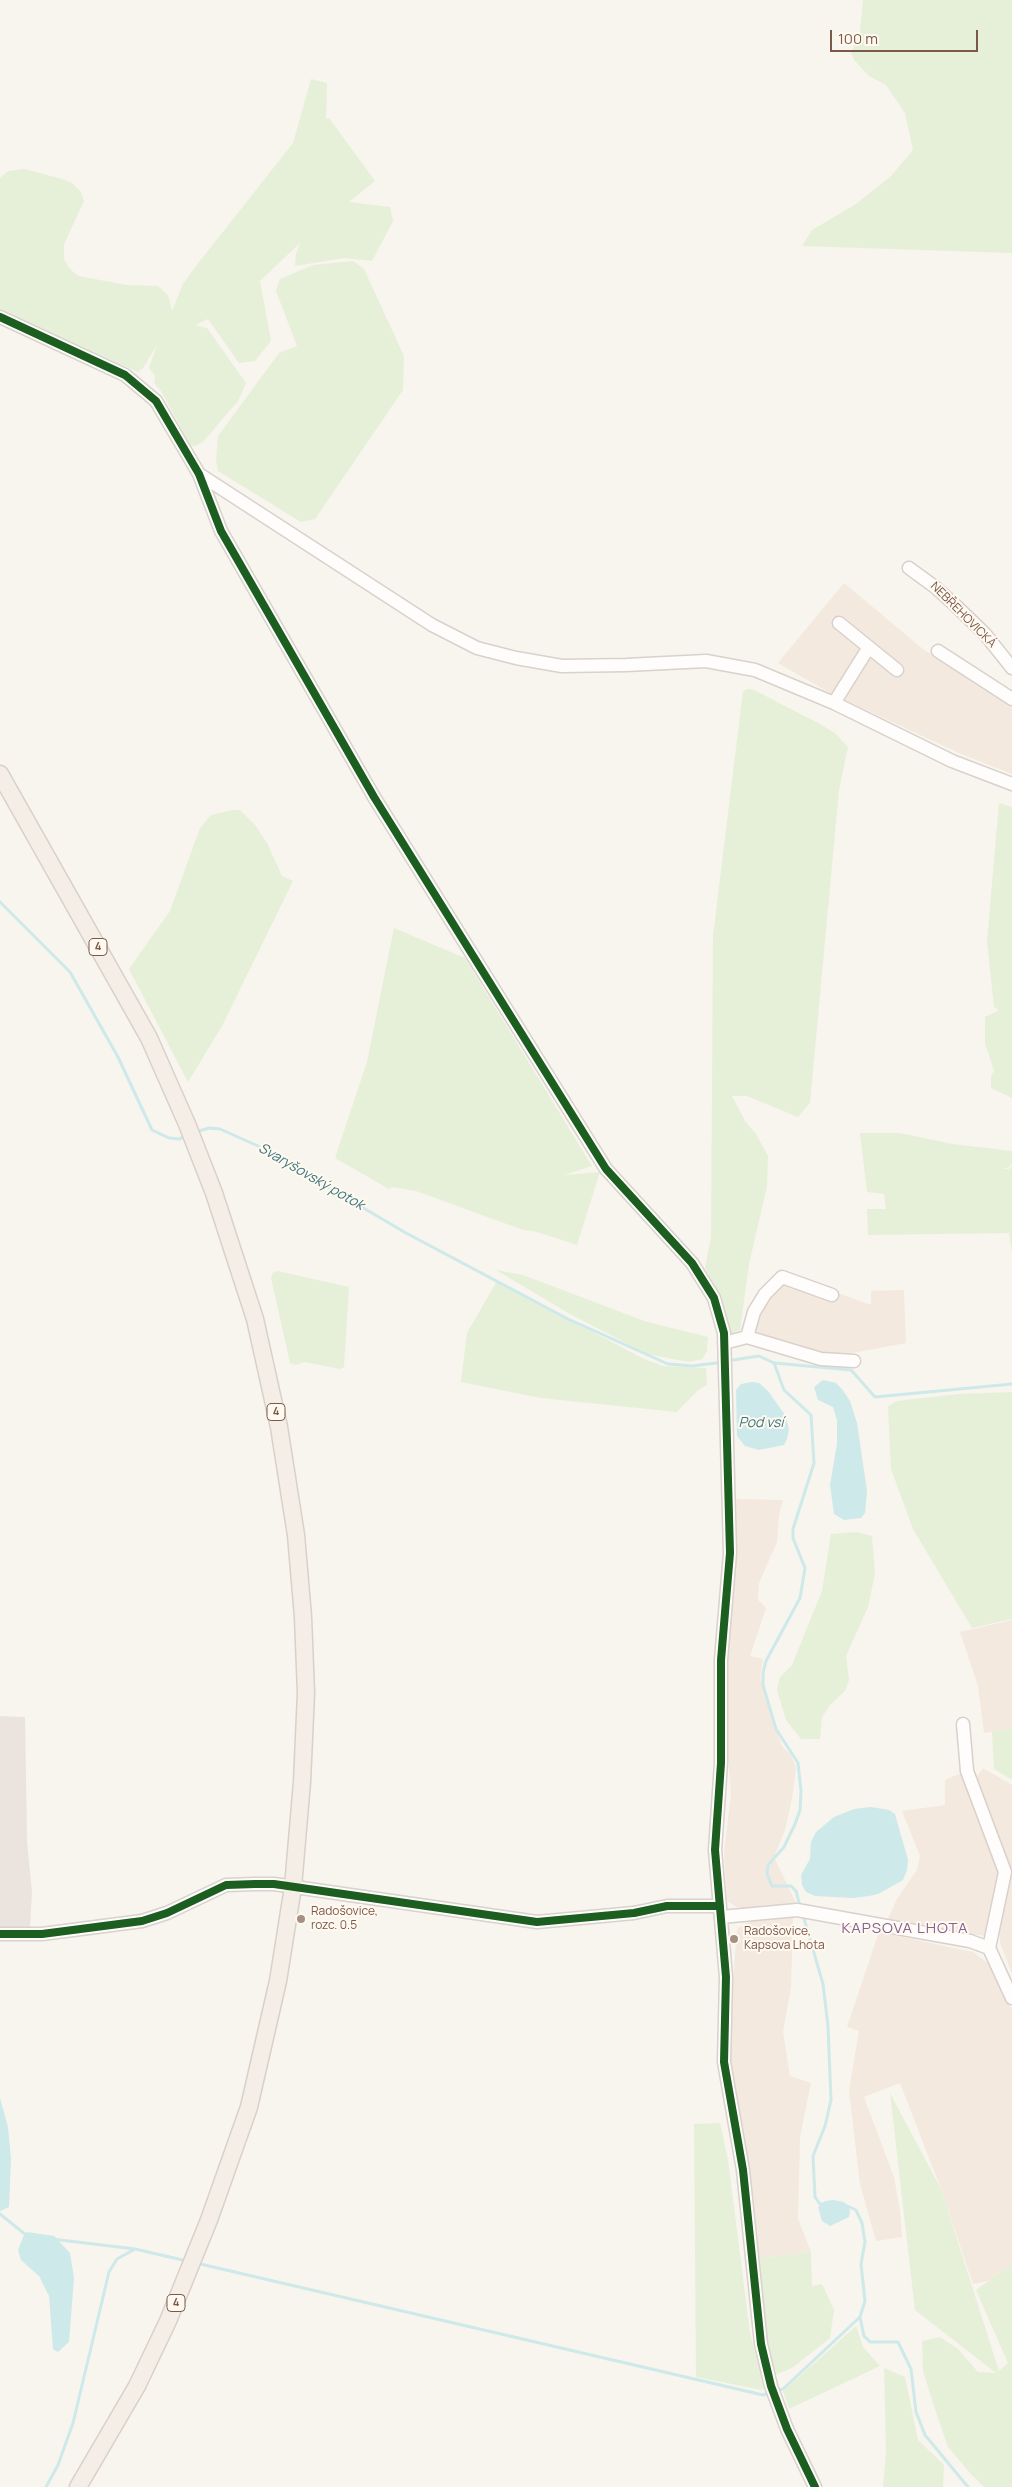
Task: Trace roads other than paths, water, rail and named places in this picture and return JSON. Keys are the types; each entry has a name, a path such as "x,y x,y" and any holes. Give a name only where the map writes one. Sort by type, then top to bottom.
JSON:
{"main road":[{"name":"4","path":"0,774 148,1038 187,1124 230,1236 254,1319 279,1427 296,1535 303,1616 306,1693 302,1782 293,1887 278,1981 249,2107 187,2280 137,2386 78,2487"}],"street":[{"path":"0,317 125,375 156,401 199,474 221,531 374,797 606,1170 692,1263 714,1298 724,1333 730,1553 721,1660 721,1763 715,1850 726,1977 724,2062 743,2170 761,2344 771,2386 815,2487"},
{"path":"199,474 432,625 477,648 516,658 562,666 626,666 706,661 755,670 834,704 952,761 1012,784"},
{"name":"NEBŘEHOVICKÁ","path":"909,568 936,587 985,634 1012,668"},
{"path":"839,623 897,670"},
{"path":"834,704 869,647"},
{"path":"938,651 1012,699"},
{"path":"748,1337 754,1312 765,1294 782,1276 832,1295"},
{"path":"724,1343 748,1337 821,1359 854,1360"},
{"path":"963,1724 967,1771 1004,1872 989,1948 1012,1998"},
{"path":"0,1934 42,1934 142,1921 167,1913 226,1886 274,1884 538,1922 634,1914 667,1906 721,1912 802,1911 970,1941 989,1948"}],"water":[{"path":"823,1380 836,1383 842,1389 850,1401 857,1423 867,1491 865,1513 861,1518 844,1520 834,1514 830,1485 837,1444 837,1420 833,1407 818,1400 814,1387"},
{"name":"Pod vsí","path":"759,1383 768,1391 785,1415 789,1429 784,1445 759,1450 745,1446 737,1436 736,1390 741,1384"},
{"path":"871,1807 889,1810 895,1814 908,1860 903,1880 878,1894 853,1898 815,1896 806,1892 802,1885 801,1875 810,1859 811,1842 816,1832 834,1817 854,1809"},
{"path":"0,2098 8,2127 11,2159 9,2207 0,2211"},
{"path":"825,2201 844,2202 850,2210 849,2217 830,2226 822,2221 818,2207"},
{"path":"27,2232 54,2236 70,2253 74,2278 69,2342 58,2352 53,2349 49,2296 39,2276 21,2260 18,2250"}],"waterway":[{"name":"Svaryšovský potok","path":"0,902 70,972 118,1057 152,1130 169,1138 179,1139 186,1136"},
{"name":"Svaryšovský potok","path":"196,1132 209,1128 220,1129 258,1146 406,1233 568,1319 668,1364 692,1366 716,1363"},
{"name":"Svaryšovský potok","path":"733,1360 759,1356 774,1363 784,1390 811,1415 814,1463 793,1529 793,1538 805,1568 800,1598 766,1661 763,1673 763,1685 776,1729 798,1763 801,1791 800,1810 795,1824 784,1847 768,1865 767,1874 772,1886 791,1886 796,1891 800,1906"},
{"path":"774,1363 851,1370 875,1397 1012,1384"},
{"name":"Svaryšovský potok","path":"803,1915 823,1984 828,2026 831,2100 825,2126 813,2156 815,2197 820,2204 824,2204"},
{"name":"Svaryšovský potok","path":"845,2205 856,2210 862,2223 865,2242 861,2264 865,2301 860,2317 864,2336 870,2342 898,2342 911,2369 916,2412 925,2435 968,2487"},
{"path":"0,2214 26,2235"},
{"path":"52,2239 135,2249"},
{"path":"46,2487 58,2465 73,2423 109,2272 117,2259 135,2249 187,2261"},
{"path":"196,2263 763,2395 769,2393"},
{"path":"775,2391 783,2389 860,2317"}],"place":[{"name":"Radošovice, rozc. 0.5","path":"301,1919"},
{"name":"Radošovice, Kapsova Lhota","path":"734,1939"}],"district":[{"name":"KAPSOVA LHOTA","path":"905,1929"}]}
